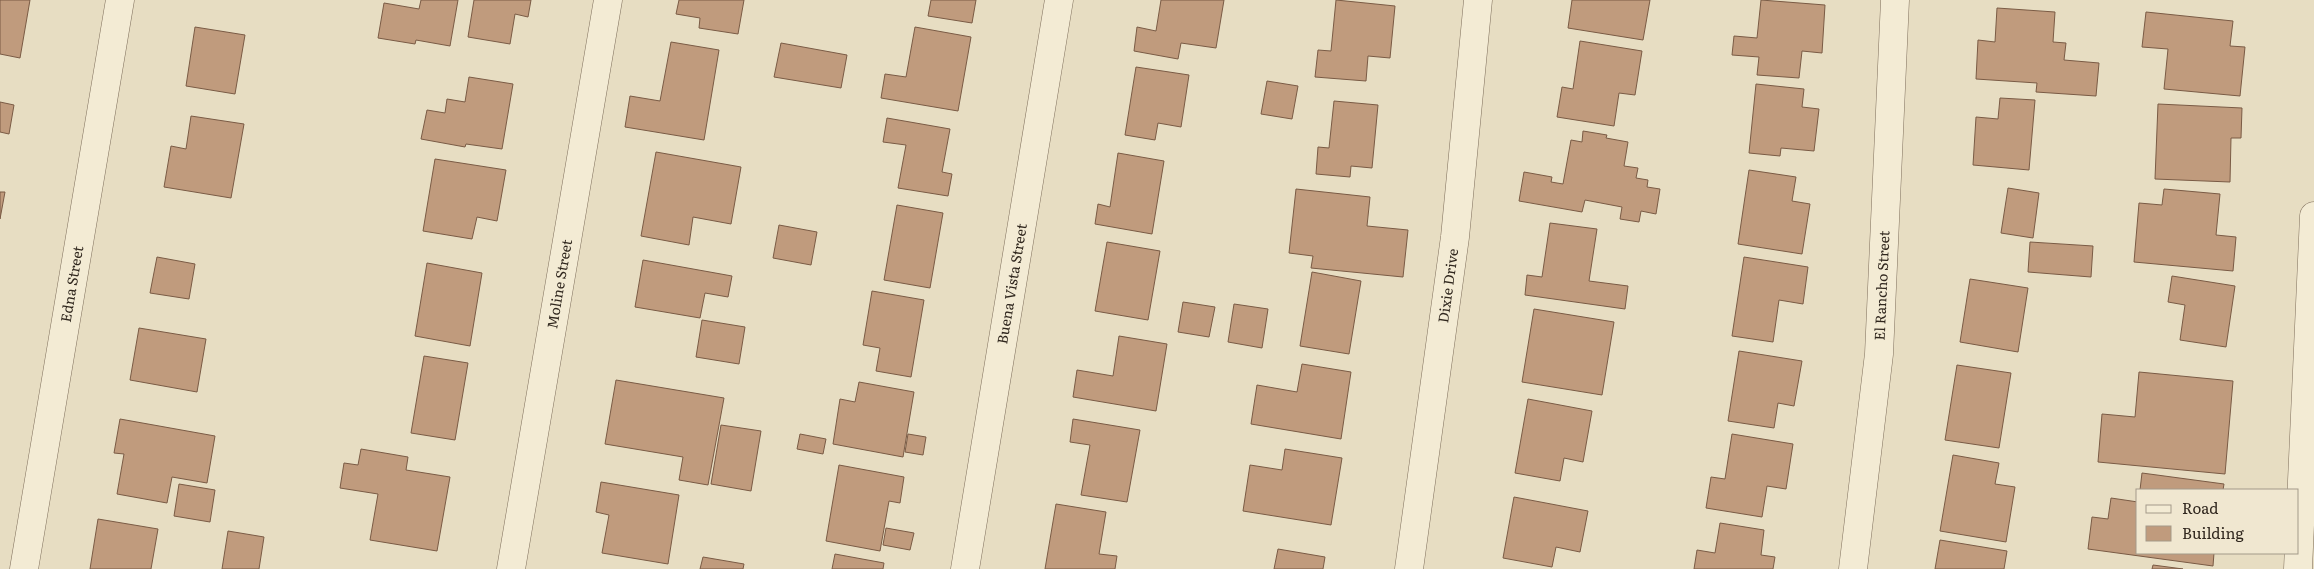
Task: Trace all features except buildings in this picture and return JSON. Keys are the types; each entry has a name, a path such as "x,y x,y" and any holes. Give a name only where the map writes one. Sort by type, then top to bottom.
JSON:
{"street":[{"name":"Edna Street","path":"24,569 120,0"},
{"name":"Moline Street","path":"511,569 608,0"},
{"name":"Buena Vista Street","path":"965,569 1059,0"},
{"name":"Dixie Drive","path":"1409,569 1455,236 1478,0"},
{"name":"El Rancho Street","path":"1853,569 1879,354 1895,0"},
{"path":"2299,547 2314,216"},
{"path":"2298,569 2299,554"}]}
